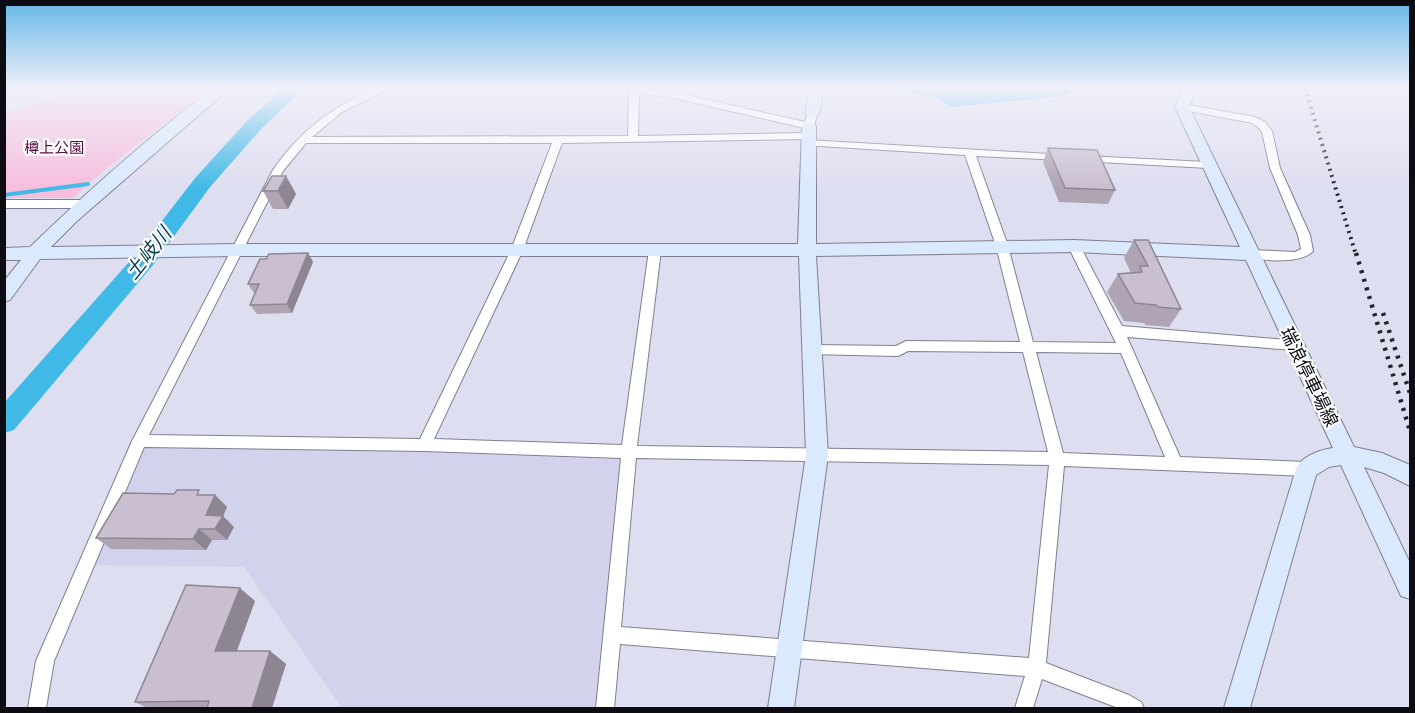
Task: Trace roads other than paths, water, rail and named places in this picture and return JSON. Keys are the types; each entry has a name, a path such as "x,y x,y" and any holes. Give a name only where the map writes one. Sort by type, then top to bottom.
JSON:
{"street":[{"path":"4,295 35,253 86,204 180,121"},
{"path":"36,708 45,661 139,441 278,170 301,140 320,121"},
{"path":"631,121 633,138"},
{"path":"778,121 809,130 969,152 1208,165"},
{"path":"781,708 817,455 807,250 811,121"},
{"name":"瑞浪停車場線","path":"1188,121 1410,588"},
{"path":"4,254 216,250 807,250 1074,246 1296,256 1307,251 1304,235 1275,168 1267,131 1256,121"},
{"path":"301,140 558,140 809,130"},
{"path":"423,445 517,250 558,140"},
{"path":"969,152 1002,246 1057,459 1037,668 1024,708"},
{"path":"4,204 86,204"},
{"path":"1074,246 1126,348 1175,463"},
{"path":"606,708 628,452 655,250"},
{"path":"1118,332 1294,345"},
{"path":"812,350 898,351 906,346 1126,348"},
{"path":"139,441 1057,459 1307,469 1327,458 1348,456 1394,466 1410,476"},
{"path":"1237,708 1307,469"},
{"path":"612,635 1037,668 1124,701 1135,708"}],"waterway":[{"name":"土岐川","path":"4,422 145,259 203,182 258,121"},
{"path":"4,195 88,184"}],"railway":[{"path":"1315,121 1356,255"},
{"path":"1356,253 1410,431"},
{"path":"1383,313 1410,393"}],"park label":[{"name":"樽上公園","path":"54,148"}]}
